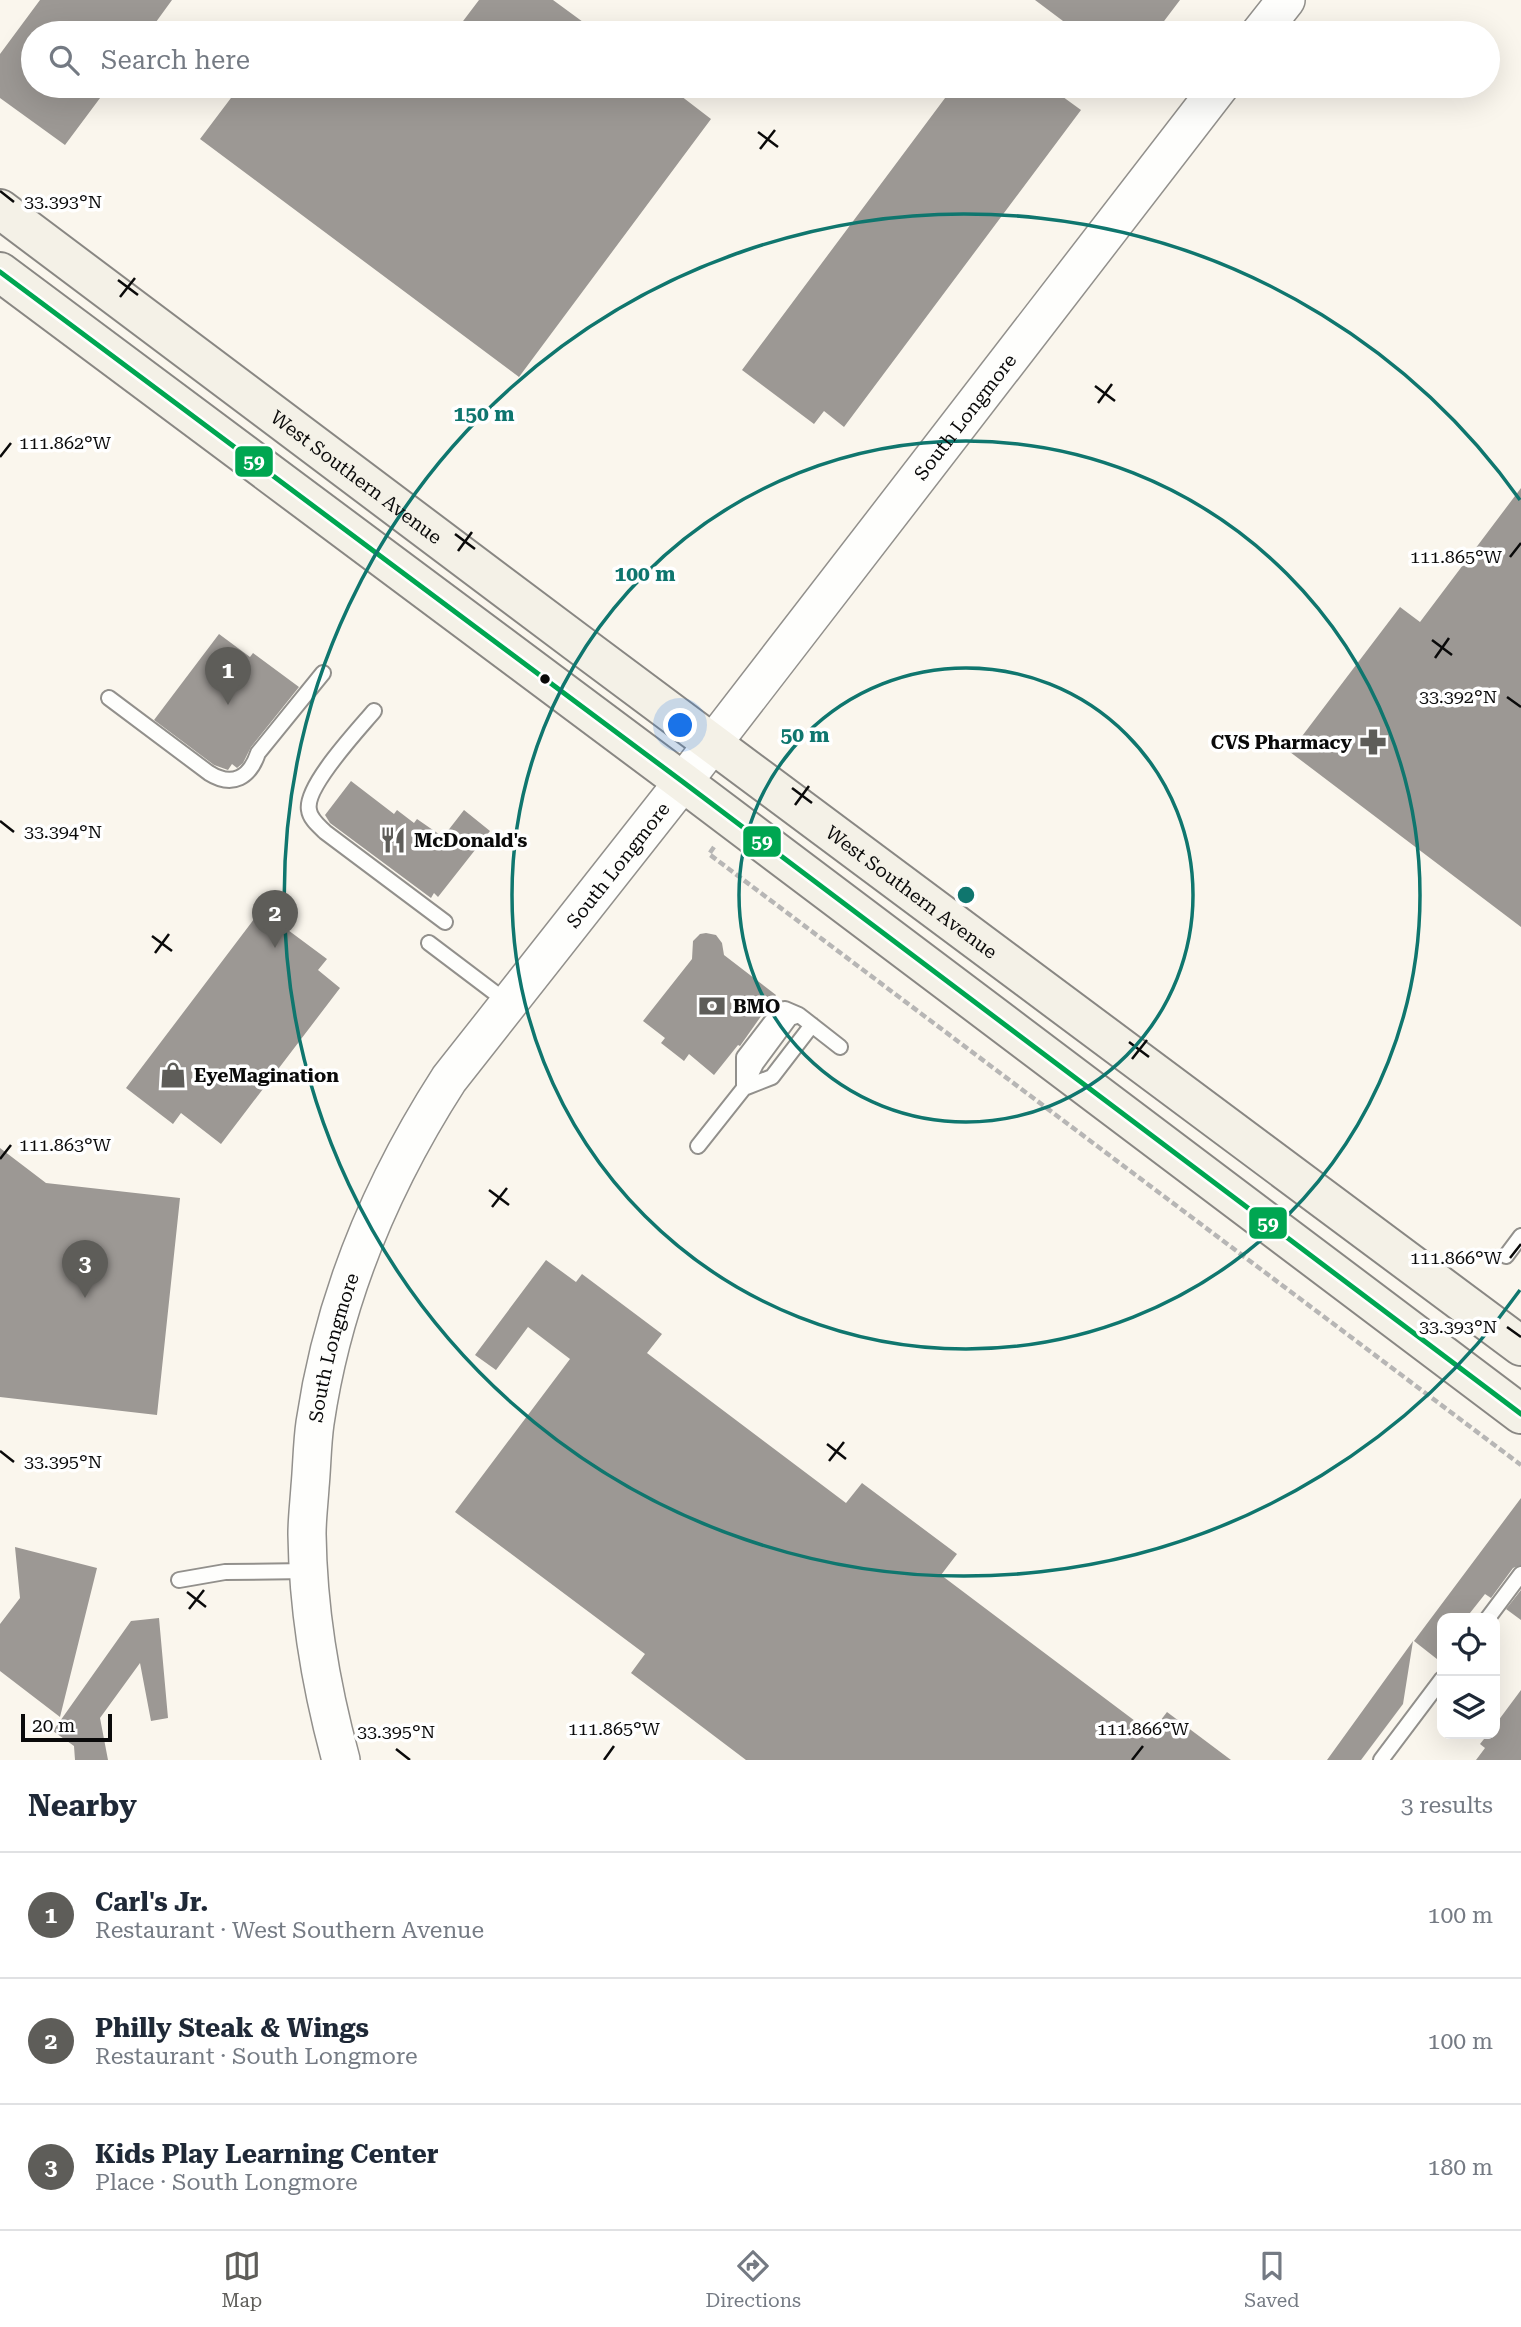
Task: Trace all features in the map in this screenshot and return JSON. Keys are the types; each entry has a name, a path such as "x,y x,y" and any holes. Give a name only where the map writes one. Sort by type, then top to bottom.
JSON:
{"main road":[{"name":"West Southern Avenue","path":"0,209 1521,1346"},
{"path":"0,272 683,782 1521,1414"},
{"path":"1107,1102 1150,1107 1354,1260 1370,1268 1387,1267 1405,1259"}],"street":[{"path":"1269,21 1286,0"},
{"name":"South Longmore","path":"341,1760 314,1626 307,1534 314,1424 335,1328 352,1274 373,1221 424,1117 449,1079 683,782 1211,98"}],"lane":[{"path":"109,698 209,773 219,779 232,779 251,769 262,748 323,673"},
{"path":"374,711 322,774 312,793 308,809 325,832 445,922"},
{"path":"429,943 509,1003"},
{"path":"698,1146 744,1088 755,1064 790,1018 799,1015 840,1047"},
{"path":"744,1088 772,1077 812,1025"},
{"path":"1506,1256 1521,1236"},
{"path":"178,1580 225,1572 310,1571"},
{"path":"1492,1613 1521,1574"},
{"path":"1381,1760 1437,1686"}],"path":[{"path":"715,846 709,854 1521,1465"}],"building":[{"path":"40,0 172,0 157,21 24,21"},
{"path":"479,0 553,0 582,21 463,21"},
{"path":"1035,0 1180,0 1164,21 1063,21"},
{"path":"21,26 21,98 100,98 65,145 0,98 0,54"},
{"path":"231,98 684,98 711,119 519,377 200,139"},
{"path":"945,98 1064,98 1081,110 844,427 824,411 814,424 742,370"},
{"path":"1521,488 1521,927 1290,752 1400,607 1420,622"},
{"path":"219,634 250,657 253,653 299,687 251,747 243,763 237,768 232,764 228,770 214,765 154,720"},
{"name":"McDonald's","path":"351,781 394,814 397,810 414,823 417,819 443,837 464,810 490,831 438,897 434,893 431,898 330,823 325,815"},
{"path":"261,910 327,959 318,970 340,988 221,1144 181,1113 173,1124 126,1088"},
{"name":"BMO","path":"700,934 716,935 722,943 724,955 776,995 740,1046 738,1045 714,1075 689,1054 684,1061 661,1043 665,1038 643,1021 692,959 693,941"},
{"path":"0,1148 46,1183 180,1198 157,1415 0,1397"},
{"path":"546,1260 576,1282 582,1274 662,1334 647,1353 846,1503 862,1483 957,1554 941,1575 1151,1733 1167,1712 1231,1760 746,1760 631,1673 645,1654 455,1512 570,1359 528,1327 496,1370 475,1355"},
{"path":"1521,1498 1521,1565 1513,1568 1491,1598 1485,1594 1470,1613 1437,1613 1437,1659 1414,1641"},
{"path":"15,1547 97,1568 60,1717 0,1671 0,1624 20,1598"},
{"path":"1521,1590 1521,1620 1506,1609"},
{"path":"159,1618 168,1718 151,1721 140,1663 100,1718 108,1760 75,1760 74,1746 53,1731 131,1621"},
{"path":"1413,1641 1403,1704 1361,1760 1327,1760"},
{"path":"1521,1690 1521,1760 1476,1760 1485,1748 1480,1744 1484,1739 1500,1739 1500,1718"}],"transit line":[{"name":"59","path":"0,272 683,782 1521,1414"}],"place":[{"name":"Carl's Jr.","path":"228,705"},
{"name":"CVS Pharmacy","path":"1373,742"},
{"name":"McDonald's","path":"393,840"},
{"name":"Philly Steak & Wings","path":"275,948"},
{"name":"BMO","path":"712,1006"},
{"name":"EyeMagination","path":"173,1075"},
{"name":"Kids Play Learning Center","path":"85,1298"}]}
